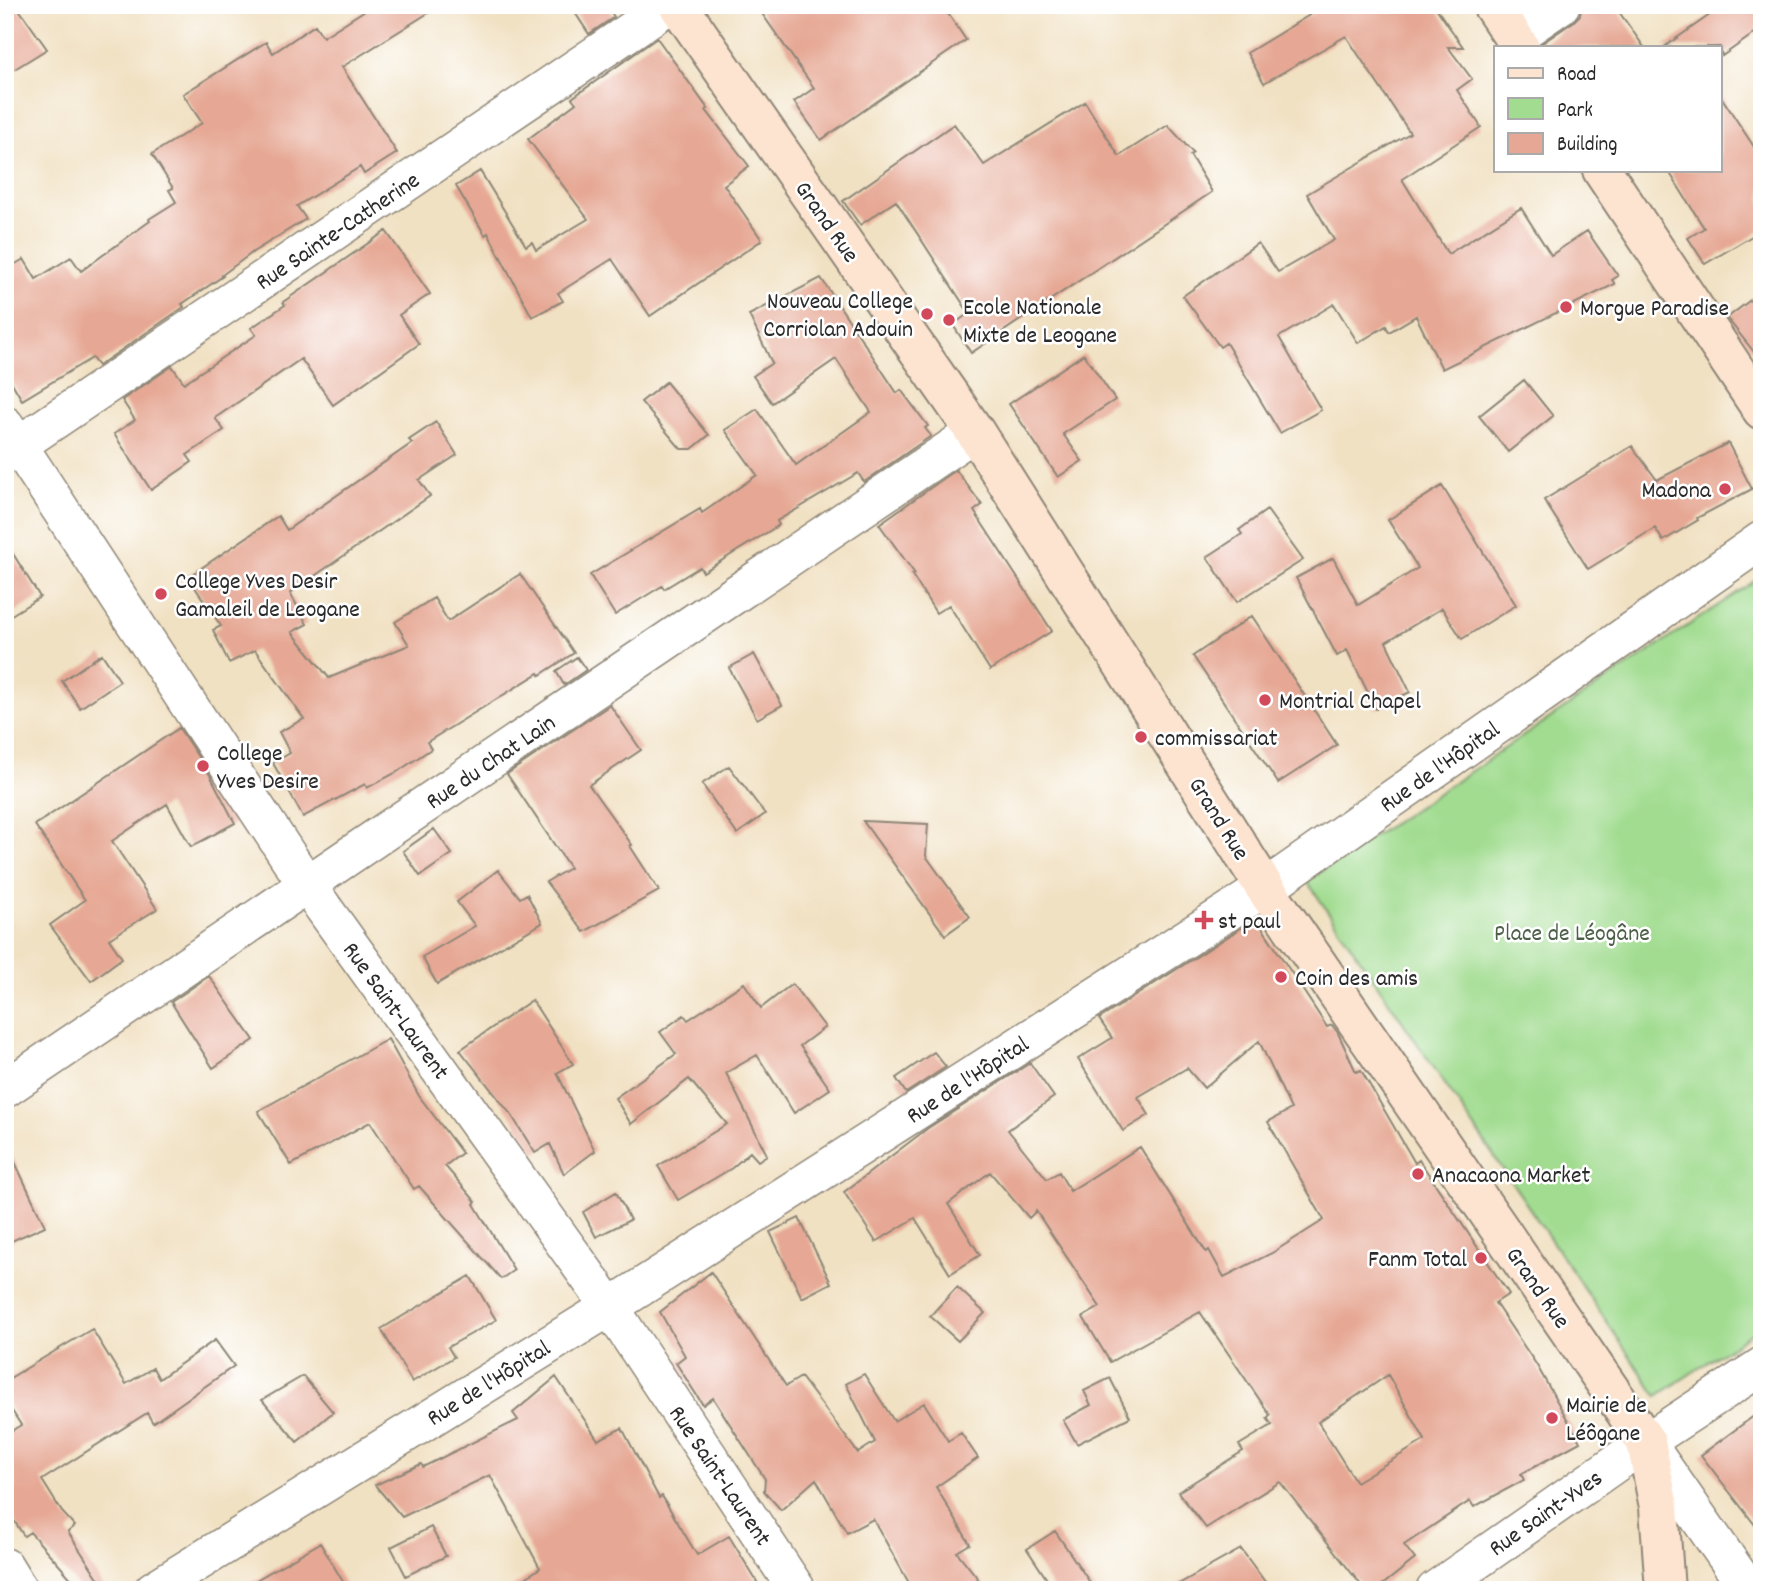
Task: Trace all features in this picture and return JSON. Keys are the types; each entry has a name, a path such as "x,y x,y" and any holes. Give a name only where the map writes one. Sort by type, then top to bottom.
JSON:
{"street":[{"name":"Rue Sainte-Catherine","path":"10,442 669,5"},
{"name":"Grand Rue","path":"678,5 975,432 1265,888 1749,1590"},
{"path":"1492,5 1516,42 1561,5"},
{"path":"1603,172 1762,410"},
{"name":"Rue du Chat Lain","path":"5,1089 975,432"},
{"name":"Rue Saint-Laurent","path":"10,442 307,885 610,1307 797,1590"},
{"name":"Rue de l'Hôpital","path":"153,1590 610,1307 1265,888 1762,540"},
{"name":"Rue Saint-Yves","path":"1435,1590 1646,1442 1762,1366"},
{"path":"1646,1442 1659,1507 1665,1590"},
{"path":"5,1567 19,1590"}],"green space":[{"name":"Place de Léogâne","path":"1762,576 1762,1326 1657,1396 1307,881"}],"building":[{"path":"5,5 16,5 47,49 5,75"},
{"path":"373,5 441,5 342,67 397,153 364,174 360,167 297,206 306,219 253,252 182,304 184,307 98,366 92,358 22,400 5,371 5,270 24,259 36,279 71,257 81,271 150,221 149,219 176,202 169,190 173,188 152,154 202,123 183,94 266,42 273,53 315,25 323,37"},
{"path":"570,5 607,5 614,17 589,34"},
{"path":"756,5 942,5 966,40 821,140 794,102 814,88"},
{"path":"1326,5 1434,5 1463,47 1448,47 1472,79 1457,90 1481,127 1402,179 1448,254 1521,208 1551,255 1587,231 1618,276 1612,280 1615,284 1442,369 1416,316 1389,332 1386,326 1358,343 1334,304 1279,337 1321,410 1280,433 1226,343 1220,347 1183,296 1258,243 1278,272 1334,240 1307,194 1410,133 1346,36 1264,83 1247,53"},
{"path":"1582,5 1614,5 1643,46 1542,46 1580,15"},
{"path":"1724,5 1762,5 1762,28 1722,56 1722,46 1665,46"},
{"path":"657,38 708,109 706,110 749,166 724,185 762,240 650,316 612,259 558,293 563,301 532,317 488,233 485,235 456,186 480,171 526,246 532,242 536,250 588,219 528,139 576,103 572,98"},
{"path":"1722,98 1762,159 1762,230 1705,264 1688,238 1704,228 1669,172 1722,172"},
{"path":"1085,102 1119,156 1168,125 1193,153 1190,155 1212,192 971,353 953,325 969,313 896,201 860,225 843,201 954,124 984,165"},
{"path":"386,231 430,294 399,315 419,344 333,405 301,359 215,418 224,430 187,455 192,462 151,490 114,434 135,420 122,400 172,366 184,383 256,335 251,328 285,305 283,302"},
{"path":"821,278 897,393 901,390 928,426 925,428 931,436 864,482 858,473 777,521 779,525 703,572 700,567 664,589 662,586 615,615 590,575 700,509 702,513 757,475 725,430 757,409 796,465 871,412 836,359 772,403 753,376 772,363 749,315"},
{"path":"1762,291 1762,362 1727,318"},
{"path":"1084,354 1115,400 1063,434 1082,461 1058,477 1009,404"},
{"path":"1524,380 1553,416 1508,452 1479,416"},
{"path":"666,382 709,435 692,449 681,449 641,402"},
{"path":"436,422 457,455 419,480 430,496 290,593 307,624 292,632 329,678 409,645 395,622 434,598 448,621 520,574 574,653 427,742 431,749 397,772 367,788 365,784 303,817 273,763 290,753 279,732 304,719 255,650 229,663 213,630 221,626 188,577 278,516 287,530 412,443 409,440"},
{"path":"1728,443 1752,489 1697,518 1698,520 1663,541 1655,528 1588,569 1544,500 1632,446 1657,480"},
{"path":"956,470 982,505 974,511 1052,631 990,670 949,605 936,613 912,575 915,574 879,524"},
{"path":"1442,486 1516,605 1462,639 1442,608 1386,642 1410,692 1376,709 1347,650 1337,656 1296,578 1333,558 1358,605 1418,568 1388,520"},
{"path":"1267,510 1303,560 1237,602 1207,557 1242,534 1239,530"},
{"path":"5,541 40,597 5,619"},
{"name":"Montrial Chapel","path":"1252,616 1337,745 1278,783 1193,656"},
{"path":"102,654 120,681 80,708 62,681"},
{"path":"754,654 782,705 757,719 729,668"},
{"path":"577,657 586,670 564,685 556,671"},
{"path":"610,705 641,750 589,785 632,845 630,846 659,891 584,932 546,882 570,868 507,774"},
{"path":"179,728 210,775 235,823 191,847 167,804 112,841 157,909 109,939 122,958 91,981 50,925 85,900 35,825"},
{"path":"729,766 765,814 737,834 702,784"},
{"path":"863,821 928,824 926,856 970,917 945,935"},
{"path":"434,829 452,854 420,876 403,851"},
{"path":"498,870 520,898 527,894 542,923 437,984 422,957 475,926 457,902"},
{"path":"1254,920 1261,926 1327,1027 1332,1025 1338,1033 1356,1072 1361,1070 1415,1163 1419,1160 1509,1294 1495,1303 1536,1364 1580,1442 1521,1474 1524,1480 1474,1507 1470,1501 1404,1545 1415,1559 1376,1590 1365,1590 1280,1482 1206,1528 1178,1492 1243,1451 1239,1445 1272,1425 1267,1418 1270,1415 1200,1312 1110,1362 1083,1317 1100,1307 1036,1211 1029,1218 990,1172 948,1204 980,1255 950,1274 915,1218 876,1242 844,1192 928,1128 1030,1063 1054,1097 1008,1130 1047,1179 1059,1172 1070,1191 1140,1147 1224,1277 1272,1253 1324,1220 1268,1122 1291,1109 1259,1041 1204,1088 1187,1068 1138,1097 1149,1115 1123,1131 1078,1059 1112,1038 1099,1019","holes":["1388,1375 1425,1440 1356,1482 1318,1422"]},
{"path":"209,976 254,1040 213,1068 171,1002"},
{"path":"744,983 761,1008 792,984 825,1027 800,1046 830,1089 794,1113 757,1055 726,1073 767,1155 758,1161 750,1152 732,1168 678,1200 658,1166 727,1124 689,1079 631,1124 615,1098 676,1054 660,1032 684,1015 688,1020"},
{"path":"532,1000 573,1064 557,1073 595,1151 564,1174 550,1144 535,1153 512,1116 460,1050"},
{"path":"388,1039 419,1096 462,1153 445,1166 476,1202 474,1204 514,1270 501,1279 419,1186 414,1189 370,1122 291,1165 258,1111"},
{"path":"934,1052 946,1067 906,1093 896,1078"},
{"path":"5,1141 45,1226 5,1244"},
{"path":"616,1192 630,1220 596,1237 583,1212"},
{"path":"799,1218 831,1283 802,1298 770,1232"},
{"path":"711,1272 786,1386 801,1377 858,1453 875,1442 846,1384 864,1374 894,1421 924,1403 948,1441 961,1433 978,1458 936,1487 970,1544 957,1552 987,1590 913,1590 873,1519 847,1533 816,1479 781,1510 764,1491 765,1479 713,1398 703,1405 676,1363 685,1356 660,1312"},
{"path":"470,1276 496,1320 448,1347 454,1357 412,1382 381,1329"},
{"path":"957,1287 985,1313 958,1341 930,1316"},
{"path":"92,1329 126,1384 153,1368 159,1379 215,1340 234,1366 153,1423 147,1413 42,1480 62,1512 75,1526 68,1532 106,1590 81,1590 30,1532 24,1536 5,1507 5,1435 21,1425 5,1400 5,1381"},
{"path":"303,1376 333,1412 297,1442 262,1400"},
{"path":"556,1377 598,1440 622,1428 659,1498 662,1496 697,1555 729,1536 762,1590 508,1590 540,1568 490,1475 402,1517 375,1485 421,1464 423,1467 518,1420 513,1413"},
{"path":"1110,1378 1130,1417 1077,1444 1063,1420 1091,1405 1084,1391"},
{"path":"1762,1410 1762,1534 1701,1455"},
{"path":"431,1527 446,1556 406,1576 391,1547"},
{"path":"1055,1531 1095,1590 1054,1590 1027,1549"},
{"path":"320,1543 348,1590 239,1590"},
{"path":"1241,1549 1271,1590 1168,1590"}],"place":[{"name":"Morgue Paradise","path":"1566,307"},
{"name":"Nouveau College Corriolan Adouin","path":"927,314"},
{"name":"Ecole Nationale Mixte de Leogane","path":"949,320"},
{"name":"Madona","path":"1725,489"},
{"name":"College Yves Desir Gamaleil de Leogane","path":"161,594"},
{"name":"Montrial Chapel","path":"1265,700"},
{"name":"commissariat","path":"1141,737"},
{"name":"College Yves Desire","path":"203,766"},
{"name":"st paul","path":"1204,920"},
{"name":"Coin des amis","path":"1281,977"},
{"name":"Anacaona Market","path":"1418,1174"},
{"name":"Fanm Total","path":"1481,1258"},
{"name":"Mairie de Léôgane","path":"1552,1418"}]}
